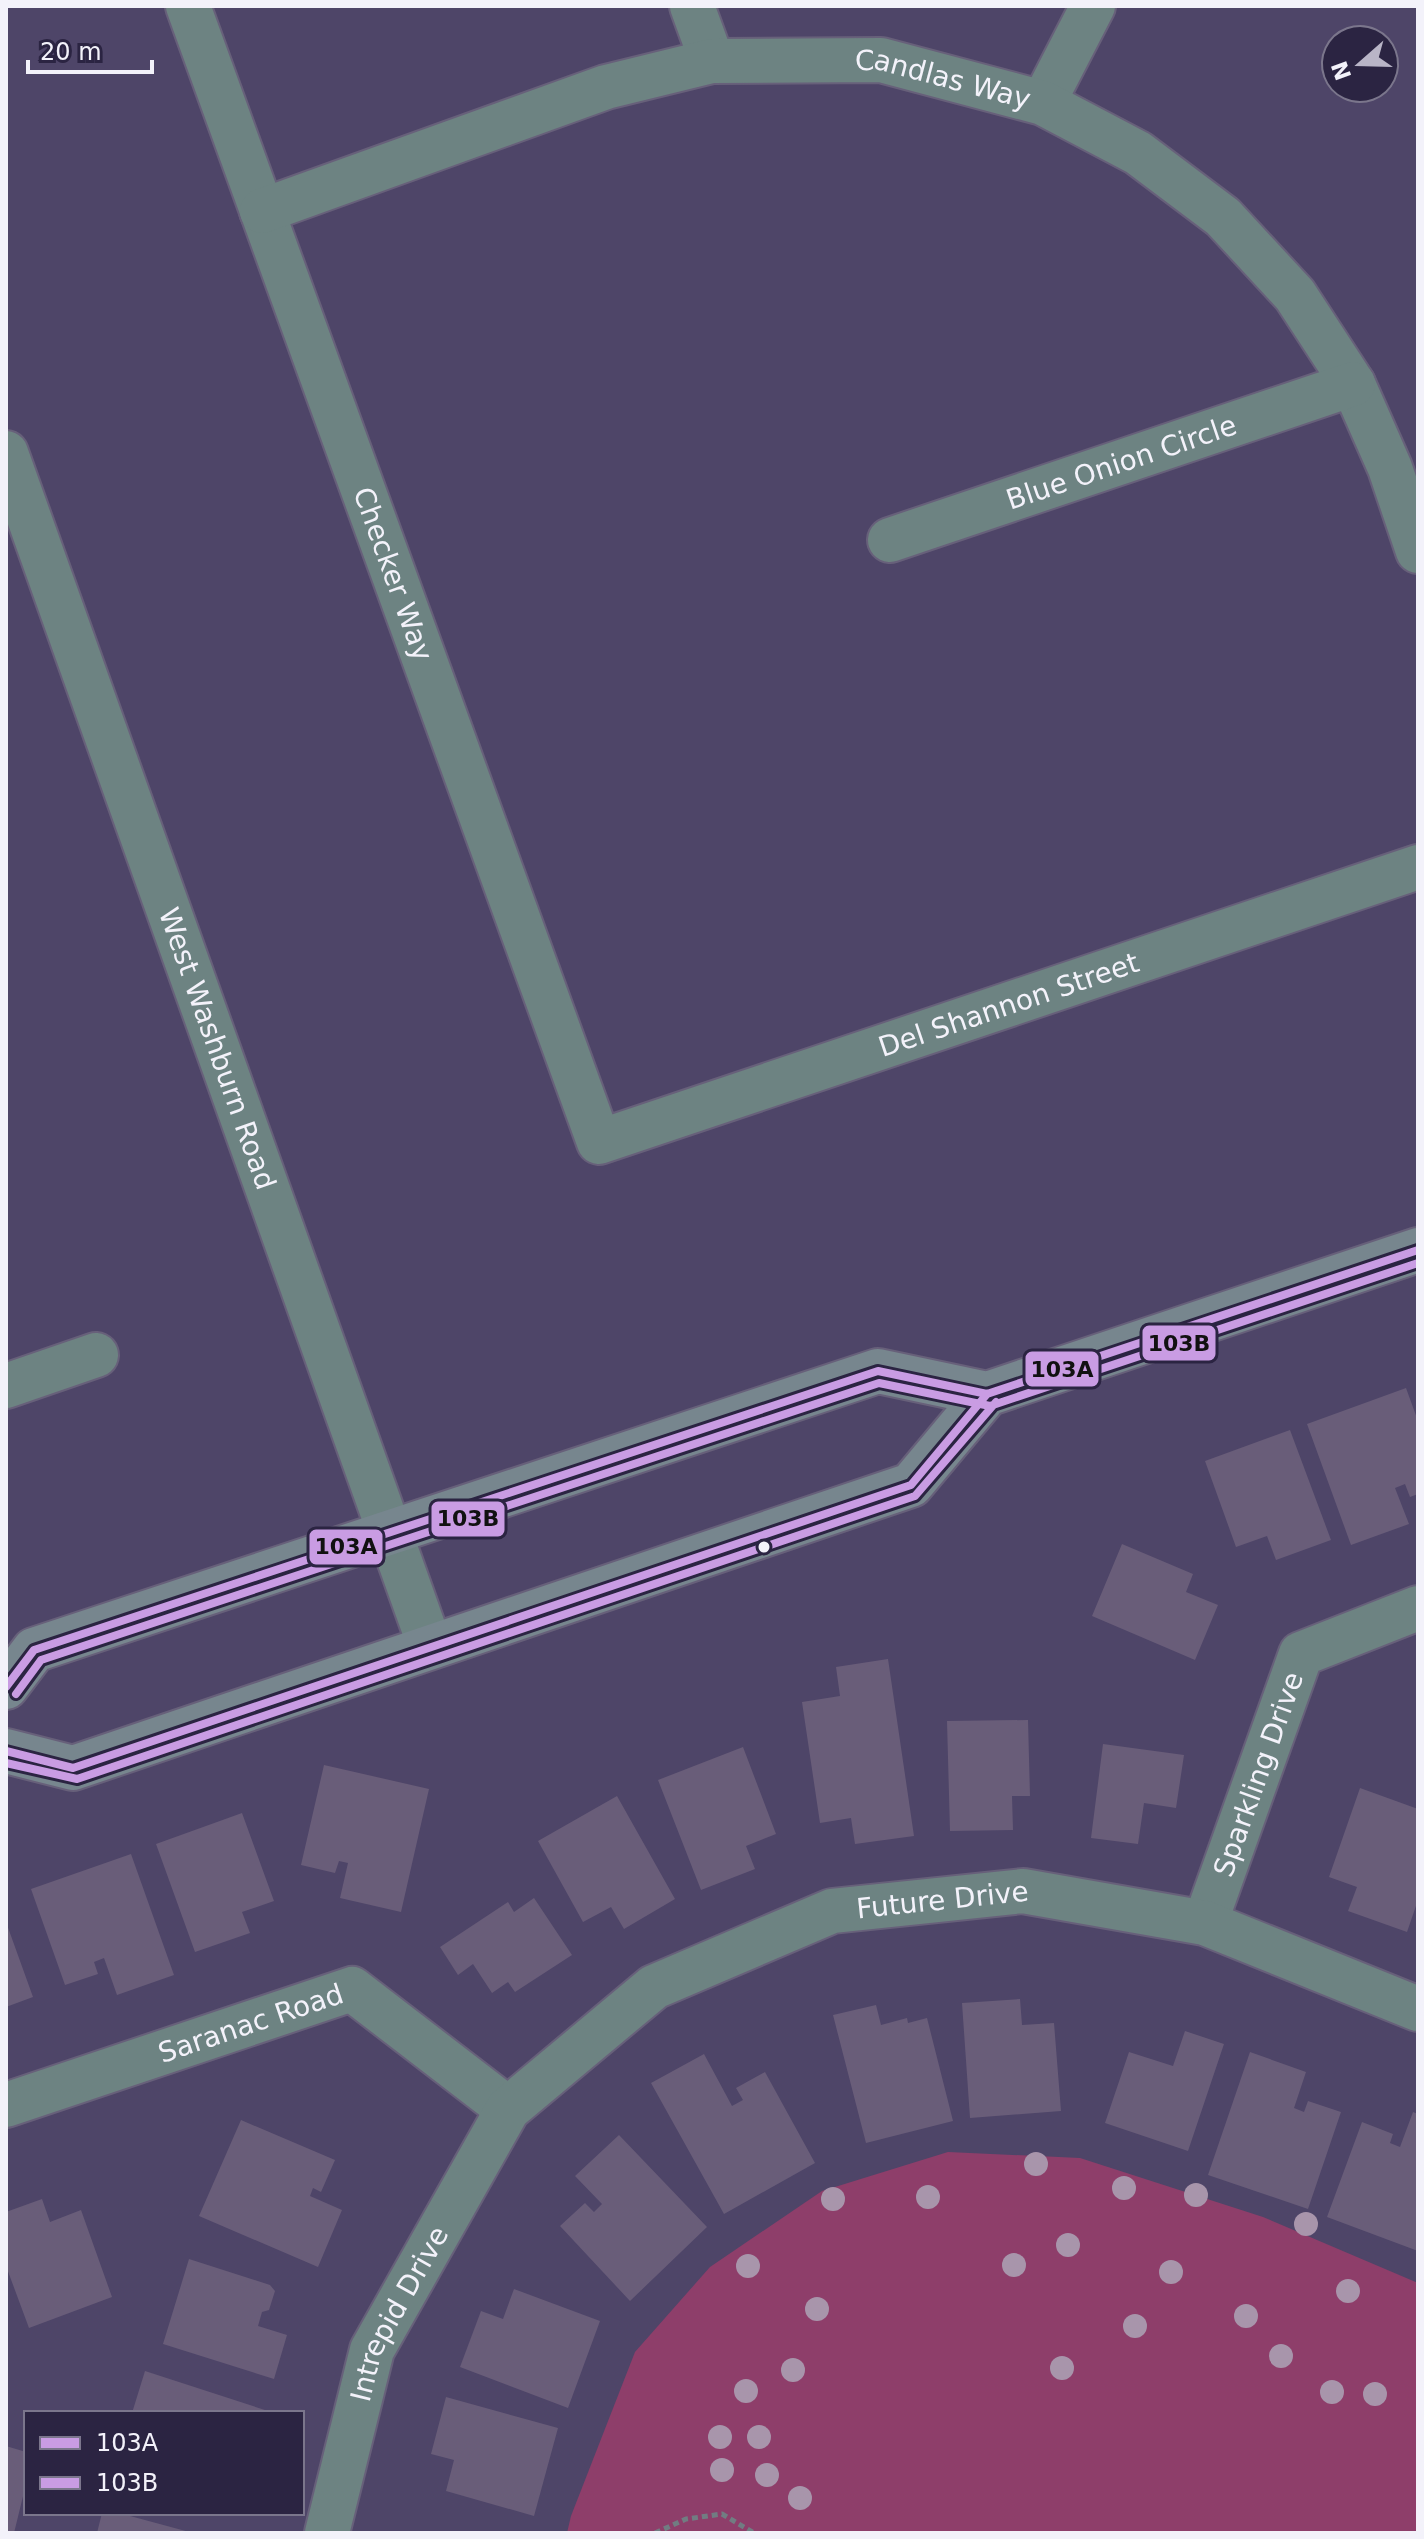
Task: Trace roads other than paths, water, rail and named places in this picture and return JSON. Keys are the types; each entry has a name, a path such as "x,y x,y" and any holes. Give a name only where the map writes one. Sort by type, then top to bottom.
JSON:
{"main road":[{"path":"6,1687 34,1650 878,1371 987,1394 1418,1250"},
{"path":"6,1751 73,1768 911,1485 987,1394"}],"street":[{"name":"Checker Way","path":"188,6 599,1142"},
{"path":"692,6 712,61"},
{"path":"1043,103 1093,6"},
{"name":"Candlas Way","path":"262,211 606,87 712,61 881,60 1043,103 1138,153 1223,217 1295,295 1353,384 1390,468 1418,551"},
{"name":"Blue Onion Circle","path":"890,540 1353,384"},
{"name":"West Washburn Road","path":"6,453 430,1646"},
{"name":"Del Shannon Street","path":"599,1142 1418,867"},
{"path":"6,1386 96,1355"},
{"name":"Sparkling Drive","path":"1205,1923 1301,1654 1418,1608"},
{"name":"Future Drive","path":"508,2109 654,1987 832,1911 1023,1891 1205,1923 1418,2009"},
{"name":"Saranac Road","path":"6,2105 352,1989 508,2109"},
{"name":"Intrepid Drive","path":"327,2533 372,2350 508,2109"}]}
